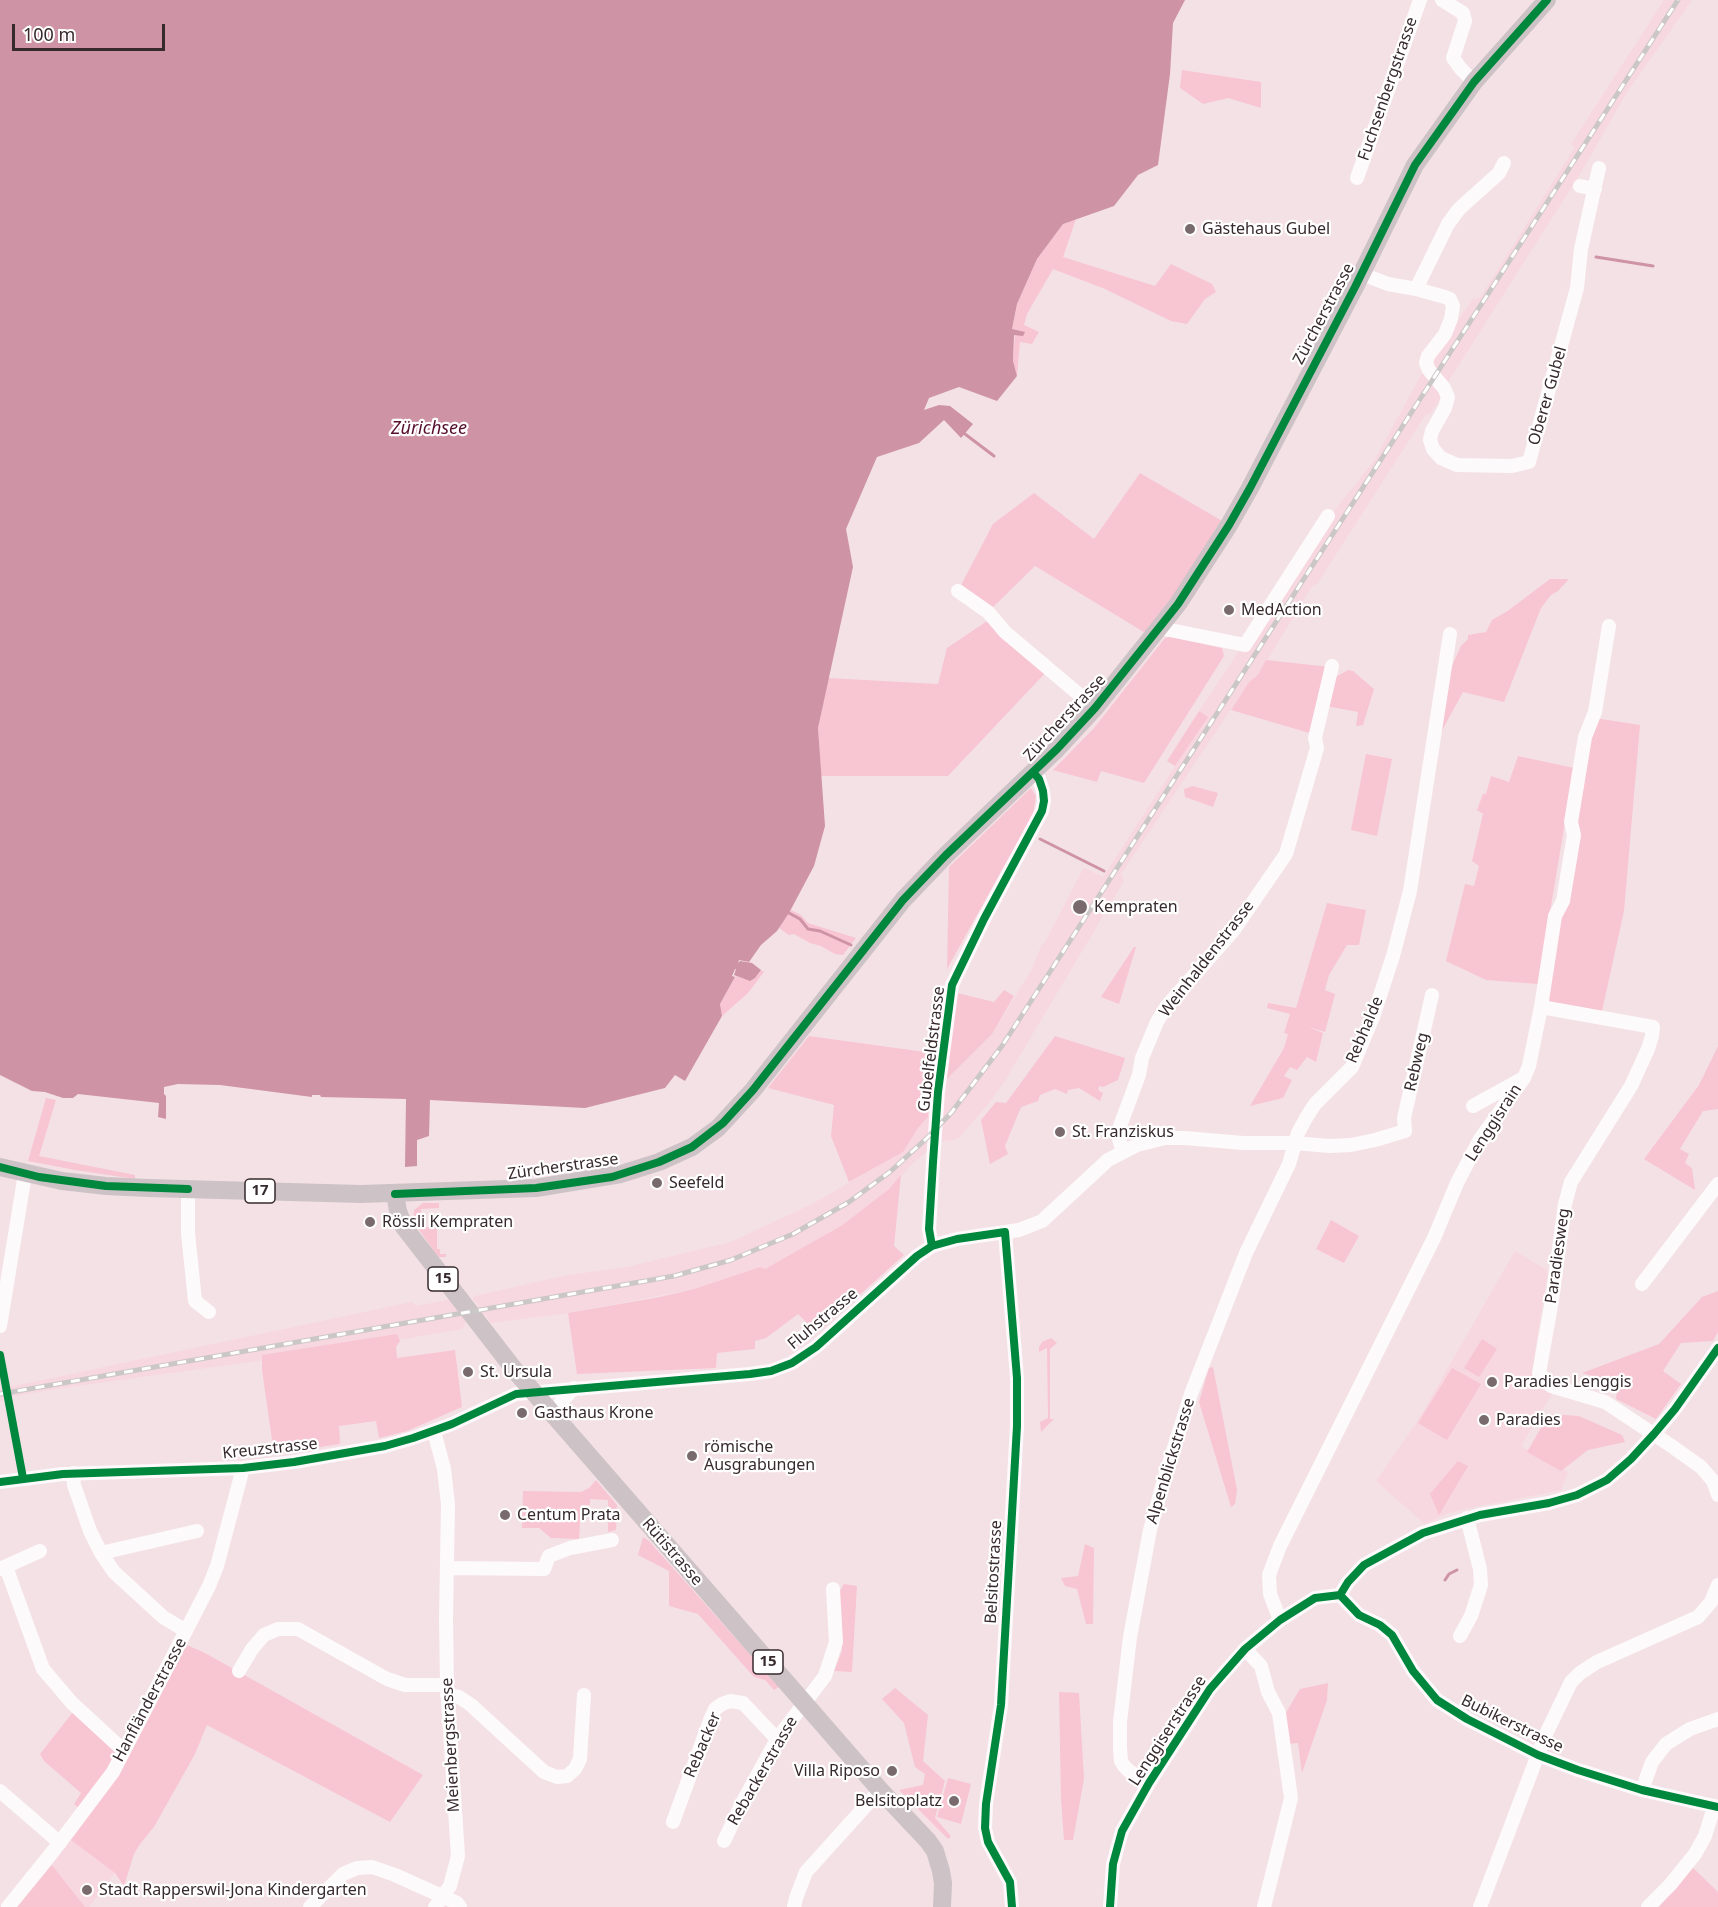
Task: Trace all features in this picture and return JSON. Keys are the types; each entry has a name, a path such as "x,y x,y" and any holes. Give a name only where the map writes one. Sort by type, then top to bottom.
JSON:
{"main road":[{"name":"Zürcherstrasse","path":"0,1167 25,1174 106,1186 395,1194 536,1188 612,1177 658,1162 692,1147 723,1123 753,1090 903,900 1095,708 1178,604 1229,525 1362,273 1415,165 1474,82 1547,0"},
{"name":"Rütistrasse","path":"395,1194 400,1217 413,1240 533,1392 880,1790 928,1841 935,1851 944,1883 942,1907"}],"street":[{"name":"Fuchsenbergstrasse","path":"1357,178 1420,0"},
{"path":"1442,0 1463,13 1466,21 1453,58 1474,82"},
{"path":"1416,289 1448,224 1459,209 1499,173 1504,163"},
{"name":"Oberer Gubel","path":"1362,273 1388,284 1445,297 1450,299 1453,306 1445,333 1427,357 1426,363 1448,394 1447,403 1432,431 1430,440 1432,449 1441,458 1457,465 1512,466 1529,462 1577,288 1581,249 1599,168"},
{"path":"1580,186 1595,189"},
{"path":"1160,628 1245,645 1328,516"},
{"path":"958,591 988,612 1005,633 1095,708"},
{"name":"Lenggisrain","path":"1280,1620 1270,1594 1269,1575 1280,1546 1434,1238 1457,1183 1480,1139 1524,1078 1532,1058 1555,916 1563,901 1574,836 1571,822 1585,737 1595,712 1609,626"},
{"name":"Rebhalde","path":"1295,1143 1315,1104 1352,1067 1373,1017 1393,956 1410,891 1450,634"},
{"name":"Weinhaldenstrasse","path":"1123,1152 1118,1136 1120,1126 1139,1075 1142,1058 1157,1022 1166,1007 1233,931 1286,854 1317,748 1314,738 1332,666"},
{"name":"Gubelfeldstrasse","path":"932,1246 929,1229 934,1145 952,985 984,919 1042,811 1044,801 1041,783 1033,772"},
{"name":"Rebweg","path":"1295,1143 1351,1145 1405,1131 1404,1118 1432,994"},
{"name":"Paradiesweg","path":"1541,1007 1653,1027 1648,1049 1630,1086 1571,1182 1565,1204 1550,1312 1539,1369 1541,1378 1551,1386 1605,1402 1654,1434 1701,1467 1713,1481 1718,1495"},
{"path":"1473,1106 1524,1078"},
{"path":"1012,1231 1042,1221 1108,1160 1137,1145 1165,1138 1243,1143 1295,1143"},
{"name":"Alpenblickstrasse","path":"1149,1783 1124,1766 1121,1761 1120,1748 1122,1696 1144,1554 1165,1476 1191,1394 1227,1297 1289,1164 1295,1143"},
{"path":"0,1326 25,1174"},
{"path":"1642,1284 1718,1184"},
{"path":"188,1189 188,1233 195,1301 209,1312"},
{"name":"Fluhstrasse","path":"533,1392 771,1371 792,1363 816,1347 917,1256 932,1246 957,1239 1012,1231"},
{"name":"Belsitostrasse","path":"1012,1231 1017,1426 1000,1705 986,1804 985,1828 988,1842 1010,1882 1012,1907"},
{"path":"1340,1595 1348,1582 1364,1566 1423,1533 1467,1518 1549,1503 1586,1491 1619,1470 1675,1409 1718,1348"},
{"path":"557,1419 561,1402 574,1388"},
{"name":"Kreuzstrasse","path":"0,1482 73,1473 243,1468 374,1449 434,1431 516,1394 533,1392"},
{"name":"Meienbergstrasse","path":"434,1431 446,1489 448,1518 447,1690 458,1856 452,1880 439,1902"},
{"name":"Hanfländerstrasse","path":"8,1907 113,1772 209,1586 217,1566 243,1468"},
{"path":"73,1473 74,1485 90,1531 114,1572 163,1617 186,1631"},
{"path":"1460,1635 1471,1616 1481,1585 1480,1569 1467,1518"},
{"path":"101,1553 197,1531"},
{"path":"447,1568 544,1569 549,1556 570,1548 612,1540"},
{"path":"40,1551 3,1568 43,1669 72,1703 123,1750"},
{"path":"1480,1907 1538,1755 1565,1692 1580,1673 1597,1662 1698,1617 1711,1602 1718,1585"},
{"name":"Rebackerstrasse","path":"724,1841 777,1739 822,1682 836,1647 833,1589"},
{"name":"Lenggiserstrasse","path":"1110,1907 1111,1878 1118,1841 1133,1808 1224,1670 1280,1620 1315,1598 1340,1595"},
{"name":"Bubikerstrasse","path":"1340,1595 1359,1615 1380,1625 1392,1635 1413,1671 1437,1700 1467,1719 1538,1755 1578,1770 1642,1790 1716,1807"},
{"path":"239,1671 252,1649 264,1635 278,1629 298,1629 387,1679 405,1685 447,1690 471,1705 543,1772 557,1777 567,1776 575,1769 580,1759 584,1695"},
{"path":"1245,1649 1261,1666 1268,1692 1279,1713 1291,1798 1263,1907"},
{"name":"Rebacker","path":"674,1822 706,1729 716,1709 722,1704 730,1701 742,1703 777,1739"},
{"path":"1642,1790 1652,1762 1666,1744 1690,1729 1718,1719"},
{"path":"795,1907 806,1872 880,1790"},
{"path":"0,1791 60,1843"},
{"path":"1648,1907 1670,1885 1695,1854 1716,1807"},
{"path":"310,1907 343,1874 357,1868 372,1867 395,1875 439,1902 457,1903 460,1907"}],"shaded area":[{"path":"1664,0 1692,0 1627,92 1583,169 1448,382 1450,384 1430,414 1426,414 1317,584 1313,585 1258,675 1249,682 1121,874 1124,881 1004,1082 958,1139 939,1142 913,1163 889,1189 841,1226 813,1243 764,1269 760,1267 694,1289 568,1313 490,1323 486,1315 467,1319 462,1329 357,1347 63,1388 8,1397 0,1402 0,1389 412,1302 416,1306 453,1299 476,1307 480,1306 472,1299 475,1296 568,1275 627,1267 731,1242 812,1204 903,1152 918,1128 943,1101 946,1080 992,1034 1031,971 1042,944 1083,869 1103,877 1207,717 1199,711 1239,651 1245,652 1334,511 1374,461 1426,366 1473,299 1480,298 1575,147 1571,144"},
{"path":"1182,70 1261,82 1261,108 1228,98 1203,104 1180,88"},
{"path":"1076,219 1063,257 1155,286 1171,264 1212,284 1216,292 1205,299 1187,324 1171,321 1105,289 1053,269 1027,314 1024,325 1039,332 1032,344 1020,342 1017,376 1013,361 1015,334 1024,333 1012,330 1017,304 1037,259 1063,224"},
{"path":"1140,473 1229,525 1152,637 1035,566 988,612 958,591 993,524 1034,493 1094,539"},
{"path":"1550,579 1569,579 1551,595 1541,608 1504,702 1463,692 1439,736 1451,668 1461,646 1468,639 1468,635 1486,632 1492,620"},
{"path":"993,617 1049,669 948,776 821,776 818,728 828,678 938,684 947,648"},
{"path":"1170,637 1222,648 1224,656 1144,783 1101,771 1097,782 1053,770 1094,728 1165,638"},
{"path":"1266,660 1330,667 1313,734 1231,710 1249,682 1258,675"},
{"path":"1348,670 1353,671 1374,689 1363,725 1356,726 1358,712 1326,706 1334,678"},
{"path":"1199,711 1208,717 1175,766 1167,761"},
{"path":"1595,718 1640,725 1624,911 1602,1011 1547,1001"},
{"path":"1366,754 1392,759 1377,836 1351,830"},
{"path":"1518,756 1574,768 1538,984 1486,980 1446,961 1465,884 1474,886 1479,866 1472,861 1483,814 1477,810 1483,794 1486,794 1491,776 1509,782"},
{"path":"1193,786 1218,793 1213,807 1185,797 1184,789"},
{"path":"1031,788 1036,796 1033,814 947,969 949,867"},
{"path":"1327,903 1366,910 1359,945 1347,945 1329,975 1325,990 1335,994 1325,1032 1308,1027 1323,1033 1316,1062 1307,1057 1297,1070 1290,1067 1284,1076 1292,1080 1283,1098 1250,1106 1284,1048 1288,1034 1284,1033 1290,1014 1267,1008 1268,1003 1296,1008"},
{"path":"791,910 801,915 808,923 856,938 843,955 835,954 794,934 789,935 779,928"},
{"path":"1136,947 1119,1004 1101,997"},
{"path":"761,970 764,972 748,993 722,1016 720,1004 736,976 744,979 755,978"},
{"path":"1004,990 1014,996 992,1034 946,1080 957,993 994,1002"},
{"path":"809,1036 932,1053 928,1117 903,1152 849,1182 831,1136 834,1105 768,1088"},
{"path":"1055,1036 1125,1058 1118,1080 1103,1087 1099,1086 1098,1090 1103,1093 1100,1101 1079,1088 1068,1090 1067,1094 1055,1089 1040,1095 1038,1101 1021,1107 1005,1146 1008,1154 990,1164 981,1120 996,1102 1006,1103"},
{"path":"1718,1046 1718,1109 1703,1111 1680,1149 1689,1154 1685,1163 1692,1168 1695,1190 1644,1159 1699,1085"},
{"path":"46,1098 56,1100 39,1156 135,1175 135,1179 28,1161"},
{"path":"901,1175 894,1246 904,1255 817,1333 798,1314 766,1338 755,1341 755,1349 717,1353 716,1368 577,1374 568,1313 660,1297 694,1289 760,1267 765,1269 841,1226 889,1189"},
{"path":"423,1203 439,1203 439,1208 421,1209 421,1227 437,1227 437,1249 440,1249 440,1254 446,1254 446,1257 438,1257 413,1221 414,1210"},
{"path":"1331,1220 1359,1236 1344,1263 1316,1249"},
{"name":"Paradies Lenggis","path":"1515,1251 1548,1271 1535,1351 1534,1375 1555,1389 1521,1446 1568,1472 1561,1490 1465,1509 1446,1514 1425,1524 1376,1481 1417,1422"},
{"path":"1718,1291 1718,1332 1713,1341 1681,1343 1663,1371 1681,1384 1656,1419 1616,1399 1618,1384 1582,1373 1659,1344 1702,1297"},
{"path":"397,1334 400,1341 396,1347 397,1358 455,1350 462,1407 407,1431 379,1438 376,1421 339,1426 340,1444 274,1454 262,1370 262,1355"},
{"path":"1051,1338 1057,1343 1050,1349 1050,1419 1054,1419 1041,1432 1040,1422 1048,1418 1047,1348 1039,1352 1039,1347 1042,1342"},
{"path":"1482,1339 1497,1349 1479,1377 1464,1368"},
{"path":"1213,1367 1237,1490 1235,1504 1231,1507 1199,1402 1209,1368"},
{"path":"1452,1368 1481,1384 1447,1440 1418,1423"},
{"path":"1549,1414 1579,1416 1622,1435 1625,1442 1588,1450 1561,1471 1527,1452"},
{"path":"1458,1461 1468,1466 1439,1515 1430,1494"},
{"path":"596,1480 617,1505 616,1530 608,1532 608,1500 590,1499 590,1505 581,1505 579,1539 551,1538 539,1528 522,1528 523,1491 581,1492 589,1488"},
{"path":"643,1537 779,1687 774,1690 765,1680 754,1677 698,1614 669,1606 669,1571 638,1555"},
{"path":"1085,1544 1094,1548 1093,1624 1086,1624 1077,1589 1065,1586 1061,1578 1078,1576"},
{"path":"844,1584 857,1586 852,1672 834,1671 842,1651 837,1596"},
{"path":"187,1645 423,1775 390,1822 207,1725 195,1754 154,1827 134,1854 124,1886 115,1873 71,1840 112,1785"},
{"path":"1328,1683 1327,1700 1302,1773 1298,1743 1288,1744 1284,1716 1300,1689"},
{"path":"895,1688 928,1715 923,1761 945,1781 935,1818 951,1836 948,1839 899,1790 923,1785 925,1774 915,1767 904,1723 882,1699"},
{"path":"1059,1692 1079,1693 1084,1779 1073,1840 1064,1840"},
{"path":"73,1712 115,1749 116,1755 80,1809 74,1804 81,1793 44,1761 40,1754"},
{"name":"Belsitoplatz","path":"948,1778 971,1784 961,1824 937,1817"},
{"name":"Stadt Rapperswil-Jona Kindergarten","path":"71,1840 115,1873 89,1907 85,1907 52,1865"},
{"path":"52,1865 85,1907 17,1907"},
{"path":"1692,1867 1718,1892 1718,1907 1659,1907"}],"water":[{"name":"Zürichsee","path":"0,0 1185,0 1173,23 1170,74 1158,165 1138,175 1114,206 1063,224 1037,259 1017,304 1012,329 1025,332 1023,336 1014,335 1013,361 1017,376 997,401 959,387 929,398 924,410 939,405 950,406 973,424 961,438 944,420 919,443 877,457 846,529 853,567 818,728 825,826 814,866 777,931 761,945 749,962 739,960 738,963 740,961 752,963 761,970 750,981 734,975 735,969 732,976 735,977 720,1004 722,1016 685,1081 675,1075 665,1088 585,1108 430,1100 429,1136 417,1140 417,1166 405,1167 406,1099 321,1097 320,1095 312,1095 312,1097 220,1085 178,1084 164,1087 166,1119 158,1117 159,1103 78,1094 73,1098 63,1098 45,1092 32,1091 0,1075"}],"waterway":[{"path":"1596,257 1653,266"},
{"path":"965,434 994,456"},
{"path":"1040,839 1104,871"},
{"path":"789,913 800,919 808,929 820,931 851,945"},
{"path":"1445,1580 1449,1574 1457,1570"}],"railway":[{"path":"0,1394 674,1276 731,1260 793,1234 849,1202 891,1171 951,1113 1002,1046 1678,0"}],"cycle path":[{"path":"395,1194 536,1188 612,1177 659,1162 692,1147 723,1123 753,1090 903,900 946,855 1057,749 1095,708 1178,604 1250,488 1355,287 1415,165 1474,82 1547,0"},
{"path":"932,1246 929,1229 938,1092 952,985 984,919 1042,811 1043,791 1039,779 1033,772"},
{"path":"0,1167 39,1177 106,1186 188,1189"},
{"path":"0,1482 63,1474 243,1468 294,1462 385,1446 413,1438 452,1424 516,1394 771,1371 792,1363 816,1347 917,1256 932,1246 957,1239 1005,1232 1017,1378 1017,1426 1001,1705 986,1804 985,1828 988,1842 1010,1882 1012,1907"},
{"path":"1340,1595 1348,1582 1364,1565 1423,1533 1480,1515 1549,1503 1577,1495 1607,1480 1654,1434 1675,1409 1718,1348"},
{"path":"0,1355 23,1478"},
{"path":"1340,1595 1359,1615 1380,1625 1392,1635 1413,1671 1437,1700 1467,1719 1538,1755 1578,1770 1642,1790 1718,1807"},
{"path":"1110,1907 1113,1864 1122,1831 1149,1783 1210,1689 1245,1649 1280,1620 1315,1598 1340,1595"}],"place":[{"name":"Gästehaus Gubel","path":"1190,229"},
{"name":"MedAction","path":"1229,610"},
{"name":"Kempraten","path":"1080,907"},
{"name":"St. Franziskus","path":"1060,1132"},
{"name":"Seefeld","path":"657,1183"},
{"name":"Rössli Kempraten","path":"370,1222"},
{"name":"St. Ursula","path":"468,1372"},
{"name":"Paradies Lenggis","path":"1492,1382"},
{"name":"Gasthaus Krone","path":"522,1413"},
{"name":"Paradies","path":"1484,1420"},
{"name":"römische Ausgrabungen","path":"692,1456"},
{"name":"Centum Prata","path":"505,1515"},
{"name":"Villa Riposo","path":"892,1771"},
{"name":"Belsitoplatz","path":"954,1801"},
{"name":"Stadt Rapperswil-Jona Kindergarten","path":"87,1890"}]}
